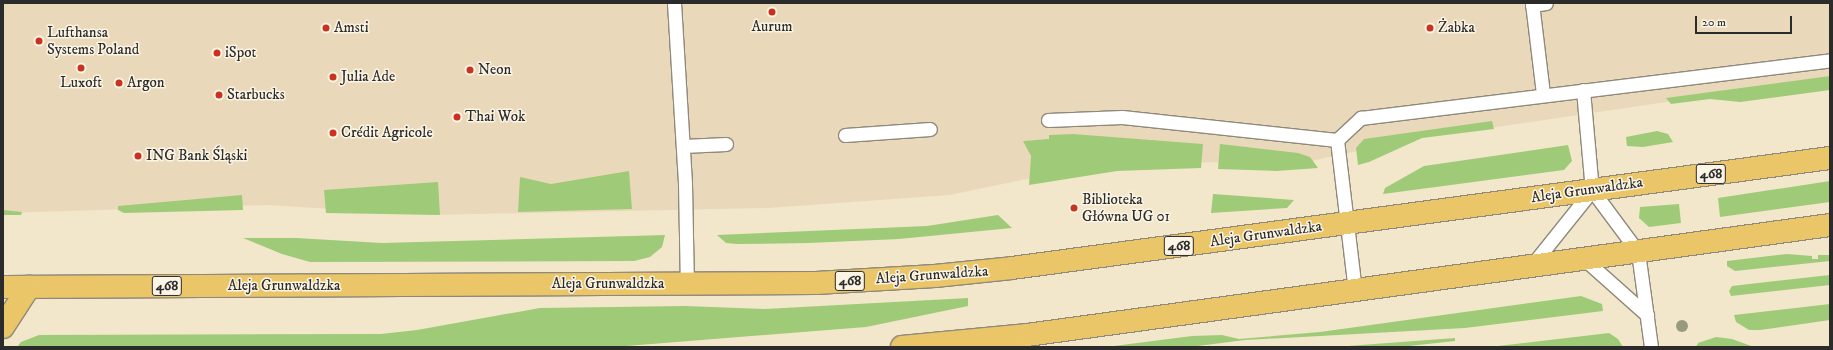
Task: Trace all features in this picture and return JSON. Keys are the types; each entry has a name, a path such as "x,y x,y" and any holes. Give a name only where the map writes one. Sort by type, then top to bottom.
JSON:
{"main road":[{"name":"Aleja Grunwaldzka","path":"3,287 816,283 943,275 1012,268 1830,158"},
{"path":"902,347 1027,335 1830,225"},
{"path":"3,327 29,287"}],"lane":[{"path":"674,3 683,146 687,284"},
{"path":"1543,94 1532,4 1546,3"},
{"path":"1048,120 1122,117 1337,140 1361,118 1543,94 1830,60"},
{"path":"1583,90 1592,190 1638,252 1651,347"},
{"path":"845,135 930,129"},
{"path":"1337,140 1355,290"},
{"path":"683,146 726,144"},
{"path":"1532,265 1592,190"},
{"path":"1583,258 1647,315"}],"shaded area":[{"path":"3,3 1830,3 1830,78 1408,140 1311,161 1167,163 1036,177 950,195 769,208 430,215 267,205 3,213"}],"green space":[{"path":"1830,76 1830,90 1740,102 1710,99 1671,104 1666,98"},
{"path":"1492,121 1494,129 1422,138 1369,162 1358,165 1356,148 1364,139"},
{"path":"1657,131 1668,134 1673,142 1643,147 1627,146 1626,137"},
{"path":"1073,134 1203,144 1201,168 1117,171 1029,185 1031,156 1023,141 1049,139 1049,135"},
{"path":"1220,144 1298,153 1310,157 1318,168 1276,171 1218,169"},
{"path":"1568,145 1572,161 1564,170 1383,194 1385,188 1424,166"},
{"path":"629,171 632,209 518,212 520,177 551,184"},
{"path":"1830,181 1830,202 1720,217 1718,198"},
{"path":"438,182 440,215 326,213 324,190"},
{"path":"1213,194 1294,200 1287,208 1211,213"},
{"path":"242,195 243,210 124,213 118,210 118,206"},
{"path":"1679,204 1681,223 1649,227 1639,218 1640,207"},
{"path":"3,210 22,212 21,215 3,215"},
{"path":"998,215 1012,228 899,239 809,243 737,244 726,243 717,235 927,226"},
{"path":"665,235 662,247 650,257 634,261 310,262 282,254 243,238 296,238 382,243"},
{"path":"1787,254 1812,256 1812,259 1818,259 1818,255 1830,255 1830,261 1735,271 1727,266 1727,261"},
{"path":"1830,275 1830,285 1731,296 1729,291 1732,286"},
{"path":"1581,296 1602,304 1603,311 1465,328 1245,340 1190,347 1106,347 1192,336 1222,335 1239,339 1320,332"},
{"path":"968,298 968,306 866,327 614,347 17,347 21,342 39,335 381,334 417,330 540,308 685,306 765,309"},
{"path":"1830,304 1830,320 1760,330 1749,330 1736,322 1734,315"},
{"path":"1609,333 1618,339 1623,347 1489,347"},
{"path":"1716,337 1732,339 1754,347 1696,347 1698,343"},
{"path":"1455,338 1455,341 1400,347 1334,347"}],"place":[{"name":"Aurum","path":"772,12"},
{"name":"Amsti","path":"326,28"},
{"name":"Żabka","path":"1430,28"},
{"name":"Lufthansa Systems Poland","path":"39,41"},
{"name":"iSpot","path":"217,53"},
{"name":"Luxoft","path":"81,68"},
{"name":"Neon","path":"470,70"},
{"name":"Julia Ade","path":"333,77"},
{"name":"Argon","path":"119,83"},
{"name":"Starbucks","path":"219,95"},
{"name":"Thai Wok","path":"457,117"},
{"name":"Crédit Agricole","path":"333,133"},
{"name":"ING Bank Śląski","path":"138,156"},
{"name":"Biblioteka Główna UG 01","path":"1074,208"}]}
